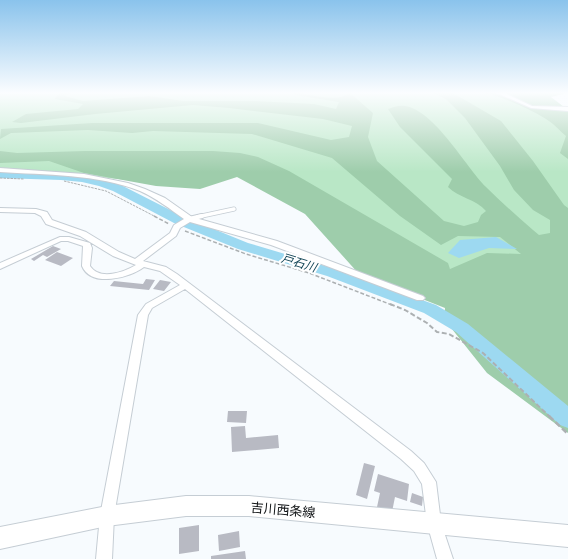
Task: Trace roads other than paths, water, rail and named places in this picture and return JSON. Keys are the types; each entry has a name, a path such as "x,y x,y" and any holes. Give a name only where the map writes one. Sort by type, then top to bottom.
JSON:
{"main road":[{"name":"吉川西条線","path":"0,538 107,516 186,506 249,506 568,536"}],"street":[{"path":"0,170 76,175 126,184 143,190 162,200 190,219 274,243 420,298"},
{"path":"0,210 36,211 44,214 50,222 57,226 83,234 105,248 139,263 163,270 186,284 406,455 420,467 428,482 434,523 445,559"},
{"path":"0,266 60,240 69,239 87,245 88,251 85,265 88,271 106,277 120,275 137,270 139,263 173,234 177,227 190,219"},
{"path":"104,559 107,516 143,315 149,306 186,284"}],"lane":[{"path":"190,219 196,216 234,209"}],"water":[{"path":"496,237 517,249 489,248 459,258 448,253 460,240"}],"waterway":[{"name":"戸石川","path":"0,175 61,176 82,178 103,183 117,188 179,220 243,246 333,273 430,309 462,328 568,419"}]}
